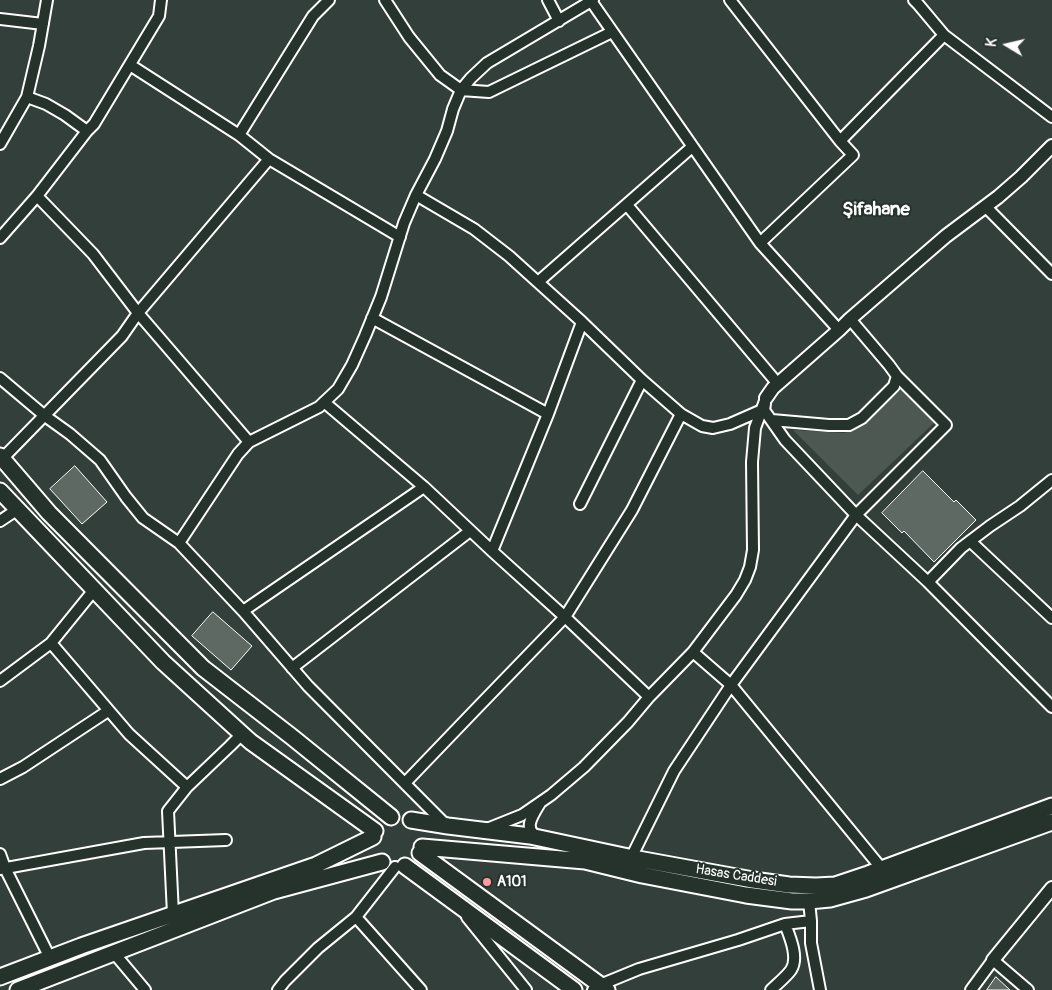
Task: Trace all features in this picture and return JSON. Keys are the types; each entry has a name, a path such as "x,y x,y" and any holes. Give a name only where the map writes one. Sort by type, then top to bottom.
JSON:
{"main road":[{"path":"1,458 50,514 203,668 391,817"},
{"path":"0,490 163,662 251,742 374,834"},
{"name":"Hasas Caddesi","path":"411,820 540,838 631,858 753,880 789,885 816,886 835,885 1052,806"},
{"path":"18,990 274,891 394,865 413,862 421,850 423,837 419,828 411,820 399,816 386,818 379,824 372,842 377,856 394,865 457,904 574,990"},
{"name":"Hasas Caddesi","path":"421,850 585,861 642,875 746,895 809,902 830,900 866,889 1052,822"},
{"path":"0,977 316,864 374,834"},
{"path":"421,850 600,988"}],"street":[{"path":"0,144 26,97 47,0"},
{"path":"0,238 37,196 94,124 159,16 162,0"},
{"path":"239,135 313,16 329,0"},
{"path":"385,0 409,37 440,75 461,90 489,92 612,32"},
{"path":"548,0 559,21"},
{"path":"730,0 853,155 760,243"},
{"path":"179,543 238,454 249,442 319,407 338,389 352,365 381,297 404,223 446,131 461,90 487,63 592,1 760,243 839,330"},
{"path":"918,1 944,35 1052,117"},
{"path":"0,19 43,24"},
{"path":"840,141 944,35"},
{"path":"130,65 239,135 269,159 400,237"},
{"path":"26,97 46,104 87,131"},
{"path":"484,831 522,814 584,767 693,652 736,595 750,567 753,550 752,462 755,428 764,404 778,384 946,236 986,207 1021,177 1052,146"},
{"path":"538,282 692,147"},
{"path":"1,458 45,416 122,336 138,314 269,159"},
{"path":"416,195 474,230 509,256 681,414 702,426 713,428 730,424 764,404"},
{"path":"37,196 94,254 138,314 249,442"},
{"path":"627,205 778,384"},
{"path":"986,207 1052,274"},
{"path":"372,318 548,414"},
{"path":"631,858 674,771 732,685 856,515 946,425 897,376 890,365 850,319"},
{"path":"492,551 548,414 582,322"},
{"path":"772,420 849,425 862,418 894,386 897,376"},
{"path":"0,378 100,460 143,518 179,543 243,611 308,686 448,826"},
{"path":"580,504 642,380"},
{"path":"324,402 424,487 649,697"},
{"path":"764,404 764,410 785,440 856,515 928,582 1052,708"},
{"path":"405,783 565,617 632,510 681,414"},
{"path":"928,582 961,548 1020,506 1052,480"},
{"path":"243,611 424,487"},
{"path":"0,521 18,509"},
{"path":"292,668 470,531"},
{"path":"970,541 1052,618"},
{"path":"0,682 51,643 94,590"},
{"path":"51,643 128,734 187,787"},
{"path":"693,652 732,685 882,869"},
{"path":"0,779 24,767 108,711"},
{"path":"173,914 168,811 187,787 242,734"},
{"path":"540,838 533,834 529,825 542,800"},
{"path":"3,869 144,843 226,840"},
{"path":"0,854 3,869 50,958"},
{"path":"278,990 285,980 318,948 356,917 394,865"},
{"path":"971,990 1052,888"},
{"path":"809,902 811,944 820,990"},
{"path":"457,904 526,990"},
{"path":"356,917 421,990"},
{"path":"600,988 639,969 785,924 811,921"},
{"path":"771,990 792,969 794,958 793,945 785,924"},
{"path":"114,953 145,990"},
{"path":"993,960 1028,990"}],"shaded area":[{"path":"901,390 935,422 858,495 793,430 843,433 853,431"}],"building":[{"path":"75,466 107,502 82,524 50,489"},
{"path":"923,471 954,502 956,500 976,520 934,562 904,531 902,533 882,513"},
{"path":"213,612 252,646 231,670 192,636"},
{"path":"996,977 1010,990 987,990"}],"place":[{"name":"A101","path":"487,882"}],"district":[{"name":"Şifahane","path":"876,210"}]}
